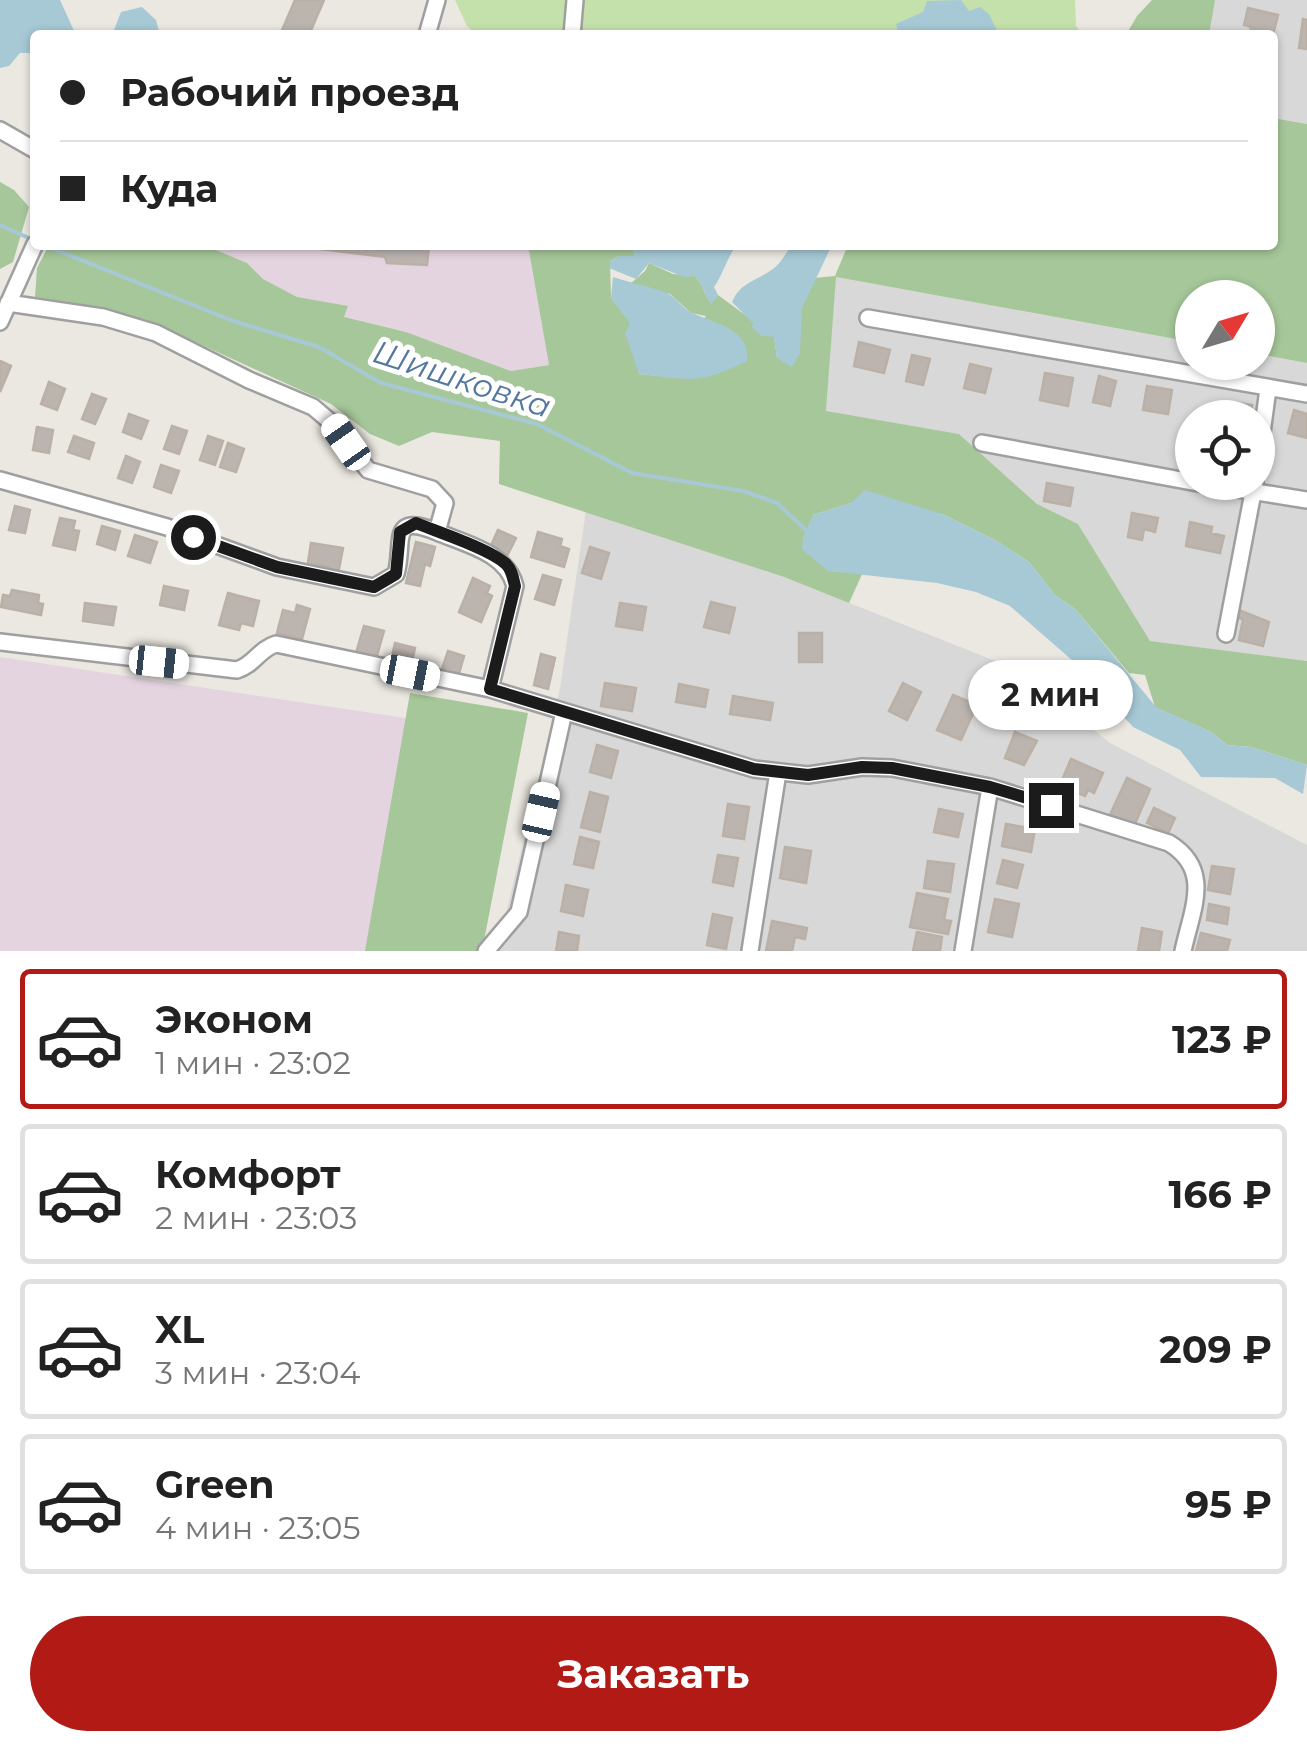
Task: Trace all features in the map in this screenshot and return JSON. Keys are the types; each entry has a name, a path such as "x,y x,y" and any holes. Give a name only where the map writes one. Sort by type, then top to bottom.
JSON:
{"street":[{"path":"429,30 438,0"},
{"path":"572,30 575,0"},
{"path":"0,130 30,147"},
{"path":"32,250 3,314 103,317 156,333 313,407 333,424 368,470 432,489 440,496 445,503 437,532"},
{"path":"868,318 1307,394"},
{"path":"1266,400 1268,389"},
{"path":"982,443 1175,479"},
{"path":"0,480 166,527 277,567 374,587 396,574 400,532 416,523 492,556 512,572 515,586 490,689"},
{"path":"1275,493 1307,500"},
{"path":"1226,634 1252,500"},
{"path":"0,642 236,670 245,668 262,650 276,644 490,689 754,769 808,775 862,767 892,768 990,787 1169,842 1184,852 1198,878 1183,951"},
{"path":"486,951 519,912 564,712"},
{"path":"750,951 778,772"},
{"path":"963,951 990,787"}],"shaded area":[{"path":"1215,0 1307,0 1307,124 1278,119 1278,30 1210,30"},
{"path":"216,250 529,250 549,365 511,371 406,332 343,317 347,306 297,298 263,279 247,263"},
{"path":"835,277 1175,339 1175,380 1275,380 1275,357 1307,363 1307,661 1149,641 1078,524 1037,504 959,434 826,412"},
{"path":"586,510 784,577 1023,672 1110,743 1307,845 1307,951 497,951 560,688"},
{"path":"0,657 412,719 371,951 0,951"}],"green space":[{"path":"455,0 1075,0 1079,30 471,30"},
{"path":"1152,0 1215,0 1210,30 1129,30"},
{"path":"1278,119 1307,124 1307,363 1275,357 1275,280 1175,280 1175,339 836,277 826,411 959,434 1037,504 1078,524 1150,641 1307,661 1307,765 1251,747 1227,745 1211,732 1155,707 1145,675 1129,673 1029,562 942,514 851,503 813,515 828,571 863,572 849,603 784,577 499,484 500,441 432,432 399,446 370,434 331,404 158,325 102,307 35,297 37,268 46,250 216,250 247,263 263,279 297,297 348,306 344,317 406,332 511,371 549,365 529,250 633,250 635,256 619,256 610,261 611,298 631,323 639,374 659,376 706,316 691,313 670,294 630,284 649,263 673,274 695,276 711,303 718,295 774,336 777,358 814,278 835,276 846,250 1278,250"},
{"path":"0,182 14,190 29,207 13,262 0,269"},
{"path":"410,693 528,713 482,951 365,951"}],"water":[{"path":"0,0 60,0 74,30 30,30 30,53 20,53 9,66 0,68"},
{"path":"961,0 969,11 980,7 989,14 997,30 898,30 896,24 923,12 927,1"},
{"path":"142,7 156,20 159,30 114,30 121,12"},
{"path":"633,250 734,250 714,287 718,295 711,304 695,276 684,277 649,263 636,279 609,268 610,261 619,256 635,256"},
{"path":"788,250 830,250 802,308 800,353 792,367 777,358 774,337 762,336 752,328 753,323 732,302 744,286 770,271"},
{"path":"613,277 667,293 689,311 730,329 743,342 747,361 694,379 639,374 625,333 630,323 611,298"},
{"path":"865,490 942,514 1029,562 1055,595 1076,610 1156,707 1211,732 1227,745 1251,747 1307,765 1303,794 1275,778 1201,777 1180,750 1133,727 1073,661 1010,606 976,592 937,583 828,571 802,549 813,515 851,503"}],"building":[{"path":"295,0 324,0 311,30 282,30"},
{"path":"1248,8 1278,15 1274,30 1251,30 1244,25"},
{"path":"1303,19 1307,20 1307,49 1299,48"},
{"path":"329,250 428,250 427,265 387,263 385,257"},
{"path":"859,342 890,350 884,373 854,366"},
{"path":"912,355 930,359 923,385 906,381"},
{"path":"0,361 11,366 0,392"},
{"path":"970,364 991,369 985,393 964,388"},
{"path":"1045,373 1073,378 1068,406 1040,400"},
{"path":"1099,376 1116,381 1110,406 1093,402"},
{"path":"49,382 65,389 57,410 41,404"},
{"path":"1147,386 1172,390 1168,414 1143,410"},
{"path":"92,394 106,399 95,424 82,419"},
{"path":"1294,410 1307,414 1307,438 1288,433"},
{"path":"129,414 148,421 141,439 123,432"},
{"path":"172,426 187,431 179,454 164,449"},
{"path":"37,427 53,430 49,453 33,450"},
{"path":"74,436 94,443 89,459 68,452"},
{"path":"208,436 223,441 215,465 200,460"},
{"path":"228,443 244,449 236,472 220,467"},
{"path":"126,456 140,462 132,483 118,478"},
{"path":"161,465 179,471 171,493 154,487"},
{"path":"1047,483 1073,488 1070,506 1044,501"},
{"path":"15,506 30,510 25,533 9,530"},
{"path":"1132,513 1158,518 1155,532 1144,529 1142,540 1128,537"},
{"path":"60,518 75,521 73,530 79,531 75,550 53,545"},
{"path":"1190,522 1212,527 1211,533 1224,536 1220,553 1186,546"},
{"path":"102,526 120,531 115,550 97,544"},
{"path":"498,530 516,538 506,558 489,550"},
{"path":"538,532 562,539 560,546 569,549 564,567 531,557"},
{"path":"135,535 157,542 150,563 128,556"},
{"path":"416,542 435,547 430,566 425,564 420,586 406,583"},
{"path":"311,543 343,548 338,574 329,572 330,567 316,564 315,570 307,569"},
{"path":"590,547 609,553 601,579 582,573"},
{"path":"543,575 561,580 554,605 535,599"},
{"path":"473,578 490,586 487,593 492,596 481,622 459,612"},
{"path":"164,586 188,591 184,610 160,605"},
{"path":"12,590 39,595 38,603 43,604 41,615 1,607 3,595 10,596"},
{"path":"228,593 259,601 253,626 241,623 239,630 219,625"},
{"path":"711,602 735,608 729,633 704,627"},
{"path":"85,603 116,607 113,625 83,621"},
{"path":"620,603 646,607 642,630 616,626"},
{"path":"297,605 310,609 302,639 277,633 283,610 295,613"},
{"path":"1236,609 1269,622 1263,646 1239,640 1243,619 1234,617"},
{"path":"364,626 384,631 376,659 356,653"},
{"path":"799,633 822,633 822,662 799,662"},
{"path":"395,643 415,648 411,666 391,661"},
{"path":"448,651 464,656 458,677 441,672"},
{"path":"541,654 555,658 548,689 534,685"},
{"path":"605,683 636,688 632,711 601,706"},
{"path":"903,683 921,692 907,720 889,711"},
{"path":"679,684 708,690 705,707 676,702"},
{"path":"953,695 977,705 961,740 937,730"},
{"path":"733,696 773,703 770,720 730,714"},
{"path":"1015,732 1037,741 1024,765 1005,758"},
{"path":"597,745 618,751 611,778 590,772"},
{"path":"1071,759 1103,773 1094,793 1088,790 1085,796 1072,791 1074,785 1062,780"},
{"path":"1127,778 1150,789 1134,826 1110,815"},
{"path":"590,792 608,797 600,832 581,827"},
{"path":"728,804 749,807 744,839 723,836"},
{"path":"1154,808 1175,818 1168,833 1147,823"},
{"path":"939,809 963,814 958,837 934,832"},
{"path":"1006,824 1035,829 1031,852 1002,846"},
{"path":"580,837 599,842 593,868 574,864"},
{"path":"785,847 811,851 806,883 780,878"},
{"path":"718,855 738,858 733,886 713,882"},
{"path":"1003,860 1023,865 1017,888 997,883"},
{"path":"928,861 954,864 950,892 924,888"},
{"path":"1212,866 1234,869 1230,894 1208,890"},
{"path":"566,885 588,890 583,916 561,911"},
{"path":"917,893 948,899 944,920 951,921 948,934 910,927"},
{"path":"995,899 1019,904 1012,937 988,932"},
{"path":"1209,904 1229,908 1227,924 1207,920"},
{"path":"713,914 732,918 726,949 707,945"},
{"path":"772,921 807,928 805,939 795,937 792,951 766,951"},
{"path":"1142,928 1162,932 1159,951 1138,951"},
{"path":"559,932 579,936 577,951 556,951"},
{"path":"917,932 942,937 940,951 913,951"},
{"path":"1201,933 1230,940 1227,951 1196,951"}],"waterway":[{"name":"Шишковка","path":"0,225 30,239"},
{"name":"Шишковка","path":"56,250 233,321 319,347 381,383 537,424 632,473 743,491 777,503 806,530"}],"route":[{"path":"193,537 301,574 374,587 396,574 400,532 416,523 492,556 512,572 515,586 490,689 754,769 808,775 862,767 892,768 990,787 1051,805"}]}
